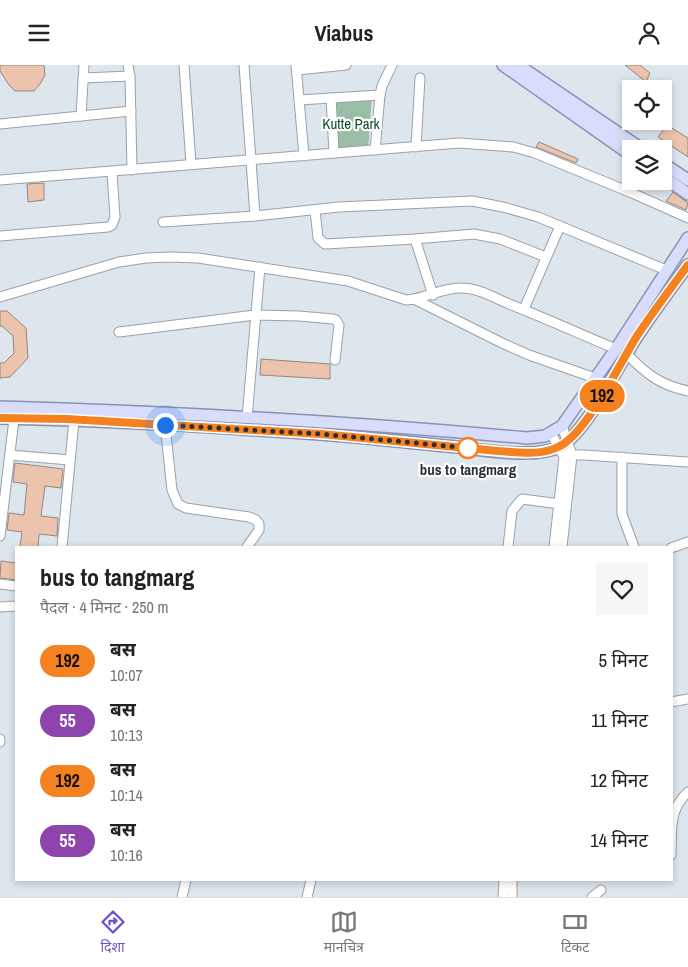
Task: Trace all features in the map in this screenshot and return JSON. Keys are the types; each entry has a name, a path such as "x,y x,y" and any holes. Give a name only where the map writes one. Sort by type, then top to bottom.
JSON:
{"main road":[{"path":"503,65 622,149"},
{"path":"518,65 629,140"},
{"path":"672,169 688,180"},
{"path":"672,183 688,194"},
{"path":"0,407 247,418 527,438 545,436 562,425 616,349 688,238"},
{"path":"0,418 74,420 321,434 527,453 566,450 588,419 637,337 688,265"}],"street":[{"path":"81,116 84,65"},
{"path":"128,65 130,76 132,170"},
{"path":"184,65 191,164"},
{"path":"244,65 255,216"},
{"path":"304,156 297,68 346,65"},
{"path":"375,150 380,95 392,65"},
{"path":"83,78 130,76"},
{"path":"416,147 420,78"},
{"path":"299,100 380,95"},
{"path":"331,98 334,153"},
{"path":"0,124 131,111"},
{"path":"0,180 459,143 513,147 535,153 688,218"},
{"path":"0,236 108,227 112,225 115,217 112,172"},
{"path":"162,222 255,216 315,209 472,201 503,207 560,226 666,270"},
{"path":"315,209 318,238 324,244 415,239 460,234 486,235 546,257"},
{"path":"524,309 560,226"},
{"path":"415,239 433,295"},
{"path":"0,297 119,262 146,257 198,258 348,281 406,300 416,300 461,288 470,289 524,309 616,349"},
{"path":"247,418 260,267"},
{"path":"416,300 529,355 596,377"},
{"path":"119,332 255,315 300,316 336,320 339,325 335,361"},
{"path":"627,354 656,380 688,391"},
{"path":"0,536 14,419"},
{"path":"62,546 74,420"},
{"path":"165,425 172,489 178,504 186,508 249,517 256,520 259,530 248,546"},
{"path":"562,425 566,450 562,546"},
{"path":"551,433 566,450 688,462"},
{"path":"554,546 566,450"},
{"path":"10,455 70,460"},
{"path":"622,457 622,514 634,546"},
{"path":"508,546 512,511 522,499 560,504"},
{"path":"673,547 688,542"},
{"path":"0,584 15,586"},
{"path":"0,607 15,606"},
{"path":"673,702 688,699"},
{"path":"673,814 679,801 688,792"},
{"path":"182,897 186,881"},
{"path":"307,897 311,881"},
{"path":"503,897 504,881"},
{"path":"512,881 512,897"},
{"path":"592,897 601,890"}],"green space":[{"name":"Kutte Park","path":"372,95 368,151 334,153 331,98"}],"building":[{"path":"0,65 44,65 45,75 34,91 15,91 0,71"},
{"path":"625,65 640,65 650,73 647,80 644,80"},
{"path":"672,128 688,138 688,157 672,146 672,140 662,140 658,137 663,130 672,130"},
{"path":"539,142 578,159 576,163 536,147"},
{"path":"44,183 44,200 28,202 27,184"},
{"path":"673,192 688,203 686,210 666,201"},
{"path":"0,311 7,311 26,328 28,358 10,377 0,378 0,363 4,363 14,353 13,336 0,326"},
{"path":"261,359 330,364 330,379 260,375"},
{"path":"15,463 63,469 61,488 45,486 41,516 58,518 57,536 39,534 38,546 20,546 22,532 7,530 9,513 24,515 27,484 13,482"},
{"path":"1,561 15,563 15,580 0,578"}],"bus line":[{"name":"192","path":"0,418 67,419 321,434 498,451 527,453 546,451 559,447 568,441 588,419 637,337 688,265"}],"place":[{"name":"bus to tangmarg","path":"468,448"}],"route":[{"path":"165,425 321,434 468,448"}]}
